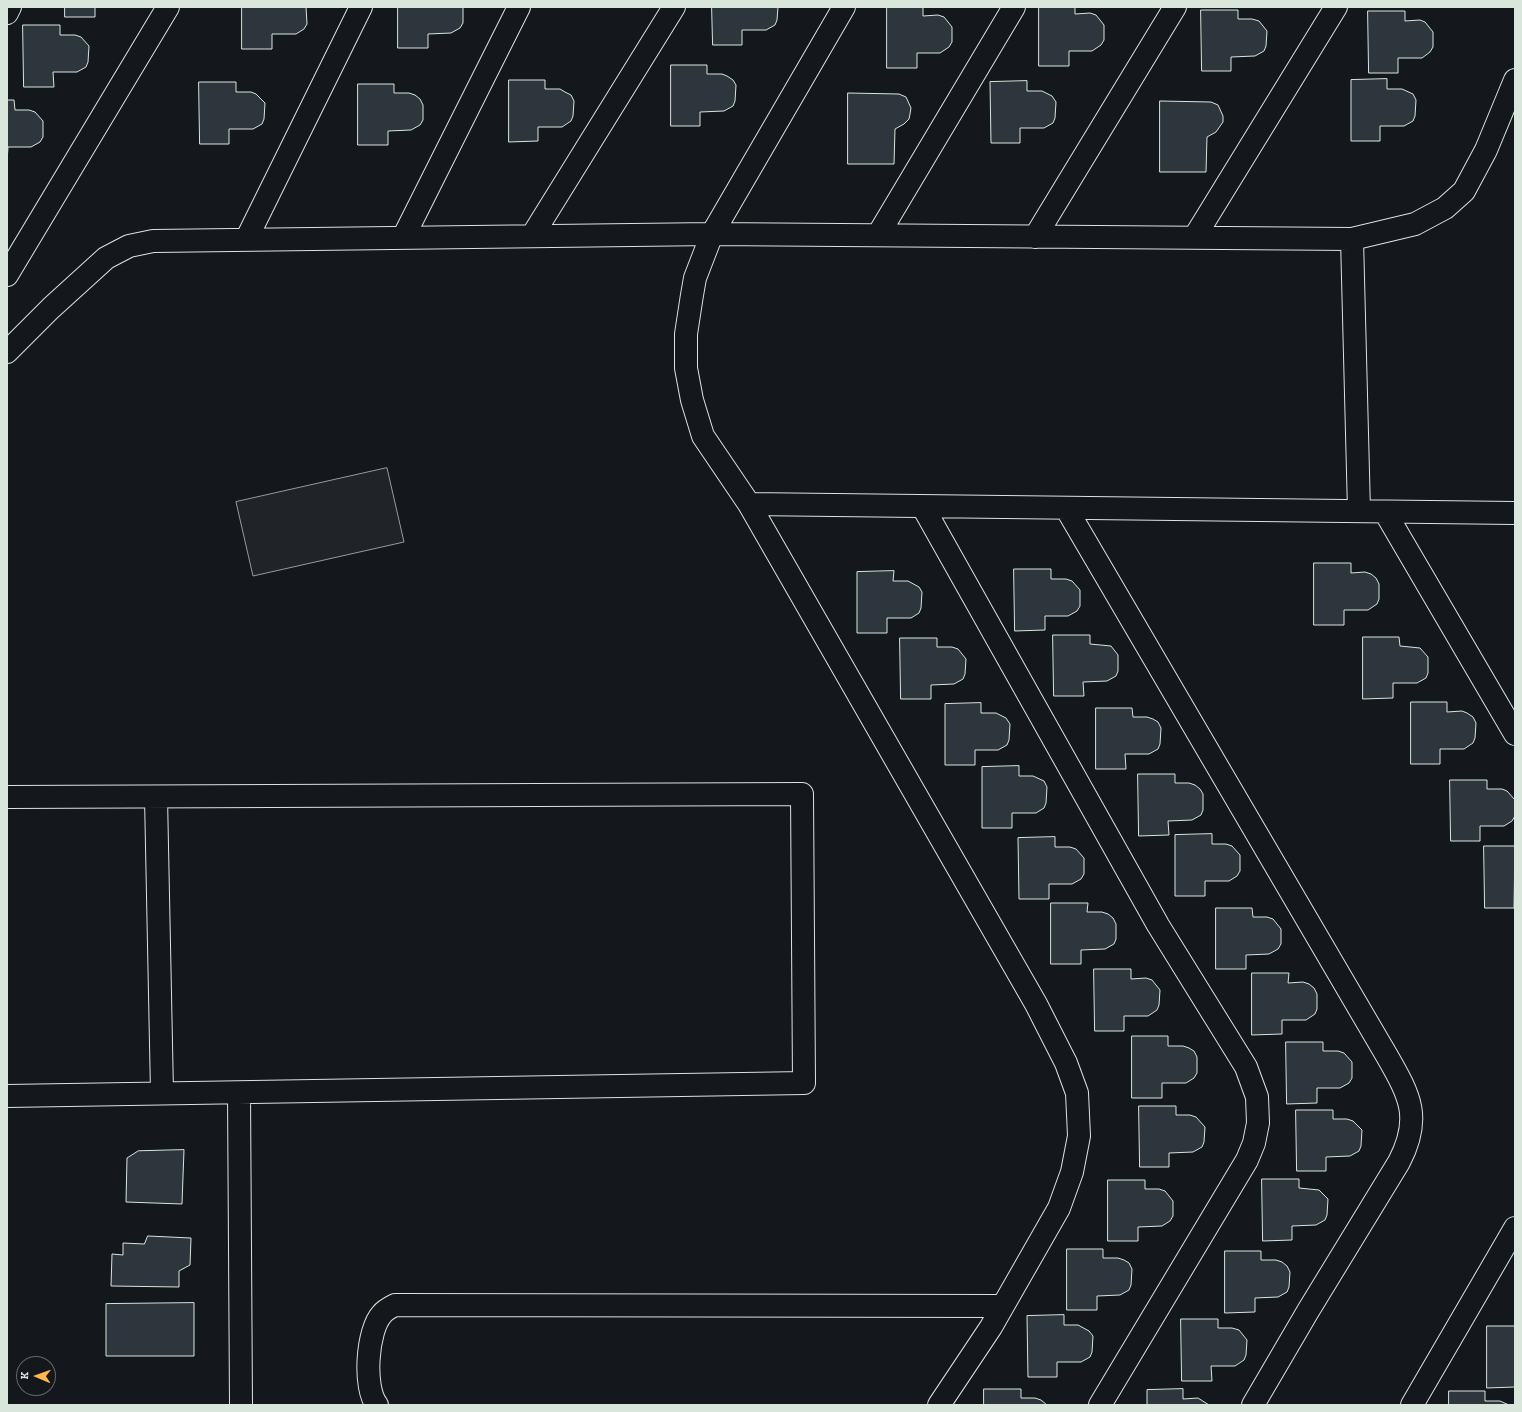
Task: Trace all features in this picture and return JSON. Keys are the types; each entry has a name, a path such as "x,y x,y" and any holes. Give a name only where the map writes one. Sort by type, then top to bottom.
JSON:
{"street":[{"path":"7,13 10,7"},
{"path":"7,275 168,7"},
{"path":"246,240 361,7"},
{"path":"403,238 519,7"},
{"path":"532,236 674,7"},
{"path":"844,7 712,234 695,278 686,334 686,368 692,400 703,436 749,504 1036,1004 1066,1063 1077,1093 1079,1136 1072,1172 1060,1208 1003,1306 939,1405"},
{"path":"878,235 1014,7"},
{"path":"1035,237 1174,7"},
{"path":"1194,238 1336,7"},
{"path":"7,352 51,308 106,258 129,246 153,241 712,234 1352,239 1415,224 1445,208 1464,191 1486,150 1515,80"},
{"path":"1352,239 1359,511"},
{"path":"749,504 1515,513"},
{"path":"923,506 1158,925 1246,1066 1257,1097 1258,1122 1254,1143 1247,1160 1100,1405"},
{"path":"1066,508 1387,1056 1405,1088 1411,1109 1411,1127 1408,1144 1399,1162 1308,1311 1253,1405"},
{"path":"1385,512 1515,734"},
{"path":"7,797 802,794 804,1083 7,1096"},
{"path":"156,797 162,1094"},
{"path":"239,1093 241,1405"},
{"path":"1412,1405 1515,1228"},
{"path":"377,1405 370,1389 368,1356 371,1335 381,1314 395,1304 1003,1306"}],"shaded area":[{"path":"387,468 404,542 253,576 236,502"}],"building":[{"path":"65,7 95,7 95,17 65,17"},
{"path":"242,7 306,7 307,24 304,29 296,34 272,34 272,49 242,49"},
{"path":"398,7 463,7 463,23 460,28 451,33 428,34 428,48 398,48"},
{"path":"712,7 778,7 777,20 775,25 766,30 742,30 742,45 713,45"},
{"path":"887,7 923,7 923,16 938,15 944,17 952,27 952,42 949,47 940,53 917,53 917,68 887,68"},
{"path":"1039,7 1075,7 1075,14 1090,13 1096,15 1104,25 1104,40 1101,45 1092,51 1069,51 1069,66 1039,66"},
{"path":"1201,10 1238,10 1238,19 1252,19 1259,21 1267,31 1266,46 1264,51 1255,56 1231,57 1231,71 1202,71"},
{"path":"1368,11 1405,11 1405,21 1420,20 1425,22 1433,32 1433,47 1430,52 1422,58 1398,58 1398,73 1369,73"},
{"path":"23,25 60,25 60,35 75,35 81,37 89,46 88,62 86,67 77,72 53,72 54,87 24,87"},
{"path":"671,65 707,65 707,74 722,74 727,76 733,80 736,85 735,101 733,106 724,111 700,112 700,126 671,126"},
{"path":"1387,79 1387,89 1402,89 1413,94 1416,100 1415,116 1413,121 1404,126 1380,126 1380,141 1351,141 1351,80"},
{"path":"509,80 545,80 545,89 560,89 571,95 574,101 573,116 571,121 562,127 538,127 538,141 509,142"},
{"path":"1027,81 1027,91 1042,91 1052,96 1056,102 1055,118 1053,123 1044,128 1020,128 1020,143 991,143 990,82"},
{"path":"199,82 236,82 236,92 251,92 256,94 265,103 264,119 262,124 253,129 229,129 229,144 200,144"},
{"path":"358,84 394,84 394,93 409,93 415,95 420,99 423,105 423,120 420,125 411,130 388,131 388,145 358,145"},
{"path":"848,93 899,94 906,97 911,108 910,114 909,119 904,124 895,129 894,164 848,164"},
{"path":"7,100 14,100 15,110 29,110 35,112 43,121 43,137 40,142 31,147 8,147 7,162"},
{"path":"1160,101 1211,102 1218,105 1223,116 1223,122 1216,132 1207,137 1206,172 1160,172"},
{"path":"1314,563 1351,563 1351,573 1365,572 1371,574 1376,578 1379,584 1379,599 1377,604 1368,610 1344,610 1344,625 1314,625"},
{"path":"1014,569 1051,569 1051,579 1066,579 1072,581 1080,590 1080,606 1077,611 1068,616 1045,616 1045,630 1015,631"},
{"path":"894,571 893,581 908,581 919,587 922,592 921,608 919,613 911,618 887,618 887,633 857,633 857,572"},
{"path":"1053,635 1090,635 1090,644 1111,646 1118,655 1118,671 1116,676 1107,681 1083,682 1084,696 1054,696"},
{"path":"1363,637 1399,637 1400,646 1420,648 1428,657 1428,673 1426,678 1417,683 1393,683 1393,698 1363,699"},
{"path":"900,638 937,638 937,647 952,647 958,649 966,659 965,674 963,679 954,684 931,685 931,699 901,699"},
{"path":"1411,702 1447,702 1447,712 1462,711 1467,713 1473,717 1476,723 1475,738 1473,743 1464,749 1440,749 1440,764 1411,764"},
{"path":"981,703 981,713 996,713 1006,718 1010,724 1009,740 1007,745 998,750 975,750 975,765 945,765 945,704"},
{"path":"1096,708 1132,708 1133,717 1147,717 1158,722 1161,728 1160,744 1158,749 1149,754 1125,754 1126,769 1096,769"},
{"path":"1019,766 1019,776 1033,776 1044,781 1047,787 1046,803 1044,808 1036,813 1012,813 1012,828 982,828 982,767"},
{"path":"1138,774 1175,774 1175,783 1189,783 1195,785 1203,794 1203,810 1201,815 1192,820 1168,821 1169,835 1139,836"},
{"path":"1450,780 1487,780 1487,789 1502,789 1507,791 1515,800 1515,816 1512,821 1504,826 1480,826 1480,841 1451,841"},
{"path":"1212,834 1212,844 1226,844 1232,846 1240,855 1240,871 1237,876 1229,881 1205,881 1205,896 1175,896 1175,835"},
{"path":"1055,837 1055,847 1070,847 1076,849 1084,858 1084,874 1081,879 1072,884 1049,884 1049,899 1019,899 1018,838"},
{"path":"1484,846 1515,846 1514,908 1485,908"},
{"path":"1051,903 1088,903 1087,912 1102,912 1108,914 1113,918 1116,924 1116,939 1114,944 1105,949 1081,950 1081,964 1051,964"},
{"path":"1216,908 1252,908 1253,917 1267,917 1273,919 1281,929 1281,944 1278,949 1269,954 1246,955 1246,969 1216,969"},
{"path":"1094,969 1131,969 1131,979 1146,978 1152,980 1160,990 1159,1005 1157,1010 1148,1016 1124,1016 1124,1031 1095,1031"},
{"path":"1252,973 1289,973 1288,983 1303,982 1309,984 1314,988 1317,994 1317,1009 1315,1014 1306,1020 1282,1020 1282,1034 1252,1035"},
{"path":"1132,1036 1168,1036 1168,1046 1183,1046 1194,1051 1197,1057 1197,1073 1194,1078 1186,1083 1162,1083 1162,1098 1132,1098"},
{"path":"1286,1042 1323,1042 1323,1051 1338,1051 1344,1053 1352,1062 1352,1078 1349,1083 1340,1088 1317,1088 1317,1103 1287,1104"},
{"path":"1139,1106 1176,1106 1176,1115 1190,1115 1196,1117 1205,1127 1204,1142 1202,1147 1193,1152 1169,1153 1169,1167 1140,1167"},
{"path":"1296,1110 1333,1110 1333,1119 1347,1119 1353,1121 1362,1130 1361,1146 1359,1151 1350,1156 1326,1157 1326,1171 1297,1171"},
{"path":"184,1150 182,1204 126,1202 127,1158 138,1151"},
{"path":"1262,1179 1299,1179 1299,1188 1319,1190 1328,1199 1327,1215 1325,1220 1316,1225 1292,1226 1292,1240 1263,1241"},
{"path":"1108,1180 1145,1180 1145,1189 1159,1189 1165,1191 1173,1201 1173,1216 1170,1221 1162,1226 1138,1227 1138,1241 1108,1241"},
{"path":"148,1236 191,1238 190,1265 179,1271 179,1287 111,1286 112,1254 123,1255 123,1243 144,1244"},
{"path":"1067,1249 1103,1249 1103,1258 1118,1258 1129,1263 1132,1269 1131,1285 1129,1290 1120,1295 1097,1296 1097,1310 1067,1310"},
{"path":"1225,1251 1261,1251 1261,1260 1276,1260 1282,1262 1287,1266 1290,1272 1289,1287 1287,1292 1278,1297 1255,1298 1255,1312 1225,1313"},
{"path":"194,1303 194,1356 106,1356 106,1304"},
{"path":"1064,1315 1064,1325 1078,1325 1089,1331 1093,1336 1092,1352 1090,1357 1081,1362 1057,1362 1057,1377 1028,1377 1027,1316"},
{"path":"1181,1319 1218,1319 1218,1328 1232,1328 1239,1330 1247,1340 1246,1355 1244,1360 1235,1366 1211,1366 1212,1381 1182,1381"},
{"path":"1487,1326 1515,1326 1515,1387 1487,1388"},
{"path":"984,1389 1021,1389 1021,1398 1035,1398 1041,1400 1047,1405 984,1405"},
{"path":"1183,1389 1183,1399 1198,1398 1209,1405 1147,1405 1147,1390"},
{"path":"1449,1391 1485,1391 1485,1401 1500,1401 1509,1405 1449,1405"}]}
